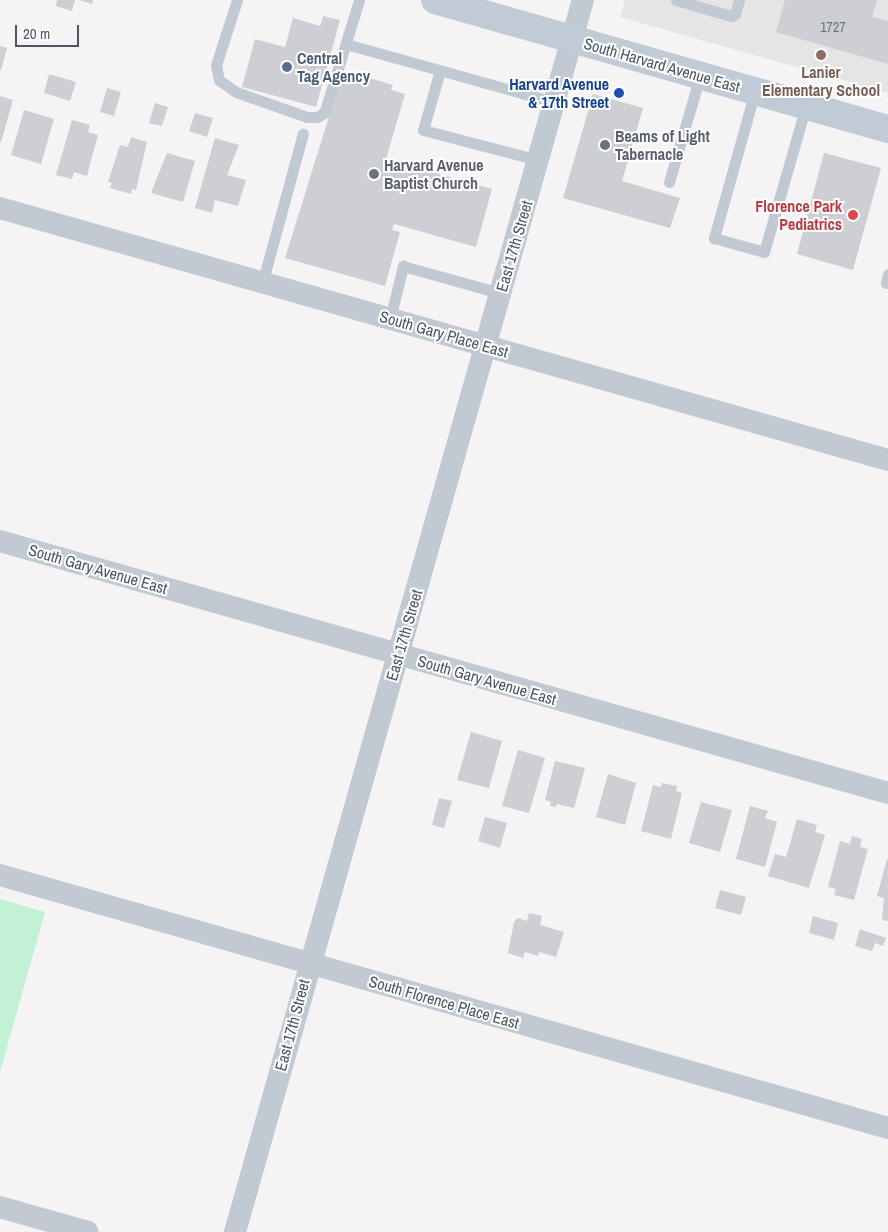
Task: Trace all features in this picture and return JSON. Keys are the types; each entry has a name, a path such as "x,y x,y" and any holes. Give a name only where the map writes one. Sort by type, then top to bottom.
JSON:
{"main road":[{"name":"South Harvard Avenue East","path":"450,2 572,39 888,129"}],"street":[{"name":"East 17th Street","path":"235,1232 309,963 583,0"},
{"name":"South Gary Place East","path":"0,208 262,284 390,318 888,460"},
{"name":"South Gary Avenue East","path":"0,542 888,793"},
{"name":"South Florence Place East","path":"0,875 888,1128"},
{"path":"0,1207 88,1232"}],"lane":[{"path":"237,0 215,73 219,80 236,92 306,116 318,117 324,113 359,0"},
{"path":"676,0 731,16 735,14 739,0"},
{"path":"346,44 554,102"},
{"path":"440,70 423,130 538,160"},
{"path":"669,182 700,76"},
{"path":"755,91 714,238 764,252 806,106"},
{"path":"262,284 303,133"},
{"path":"390,318 403,266 500,293"}],"shaded area":[{"name":"Lanier Elementary School","path":"625,0 888,0 888,93 620,17"}],"green space":[{"path":"0,899 45,912 0,1072"}],"building":[{"path":"57,0 75,0 72,11 56,6"},
{"path":"79,0 93,0 92,4"},
{"path":"785,0 877,0 872,17 888,21 888,64 776,32"},
{"name":"Central Tag Agency","path":"323,16 340,20 316,107 242,87 255,39 285,47 293,18 320,26"},
{"path":"0,46 7,48 1,70 0,70"},
{"path":"49,74 76,82 70,101 44,93"},
{"name":"Harvard Avenue Baptist Church","path":"359,75 393,85 391,90 405,94 386,159 492,189 476,247 394,224 392,230 400,232 385,286 285,258 341,78 357,82"},
{"path":"107,88 121,92 114,116 100,112"},
{"name":"Beams of Light Tabernacle","path":"593,94 643,108 622,181 680,198 670,228 563,198"},
{"path":"0,96 13,100 1,142 0,142"},
{"path":"155,103 168,107 162,126 149,123"},
{"path":"24,110 54,119 41,164 11,155"},
{"path":"195,113 213,118 207,137 189,131"},
{"path":"72,120 90,125 88,132 98,135 87,176 74,172 72,179 56,175"},
{"path":"131,137 147,142 136,190 132,189 131,194 110,188 112,183 108,182 120,145 128,147"},
{"path":"215,138 239,145 227,175 246,180 238,206 215,200 212,213 195,208"},
{"path":"167,153 195,161 183,202 151,193"},
{"path":"824,153 881,168 853,270 797,254"},
{"path":"471,732 502,741 489,788 457,780"},
{"path":"518,750 545,758 529,813 502,806"},
{"path":"555,761 585,768 574,808 557,804 556,807 550,806 551,802 545,800"},
{"path":"608,774 636,783 625,825 596,817"},
{"path":"662,783 677,786 676,791 682,793 671,839 641,831 653,785 661,787"},
{"path":"439,798 452,801 444,828 432,825"},
{"path":"701,802 732,810 720,852 689,843"},
{"path":"750,806 768,811 765,818 777,822 765,867 736,859"},
{"path":"485,817 507,823 500,848 478,841"},
{"path":"797,819 817,825 815,832 825,835 809,888 768,876 775,854 786,857"},
{"path":"852,836 862,839 860,847 868,849 854,900 834,895 836,889 828,887 840,841 850,844"},
{"path":"887,859 888,921 882,920 884,898 877,896"},
{"path":"720,890 746,897 741,915 715,908"},
{"path":"529,913 542,916 540,925 564,932 556,957 539,952 538,956 525,952 523,958 508,953 514,922 518,918 527,921"},
{"path":"813,916 838,923 834,940 809,933"},
{"path":"860,929 886,938 883,946 875,943 872,951 855,946"}],"place":[{"name":"Lanier Elementary School","path":"821,55"},
{"name":"Central Tag Agency","path":"287,67"},
{"name":"Harvard Avenue & 17th Street","path":"619,93"},
{"name":"Beams of Light Tabernacle","path":"605,145"},
{"name":"Harvard Avenue Baptist Church","path":"374,174"},
{"name":"Florence Park Pediatrics","path":"853,215"}]}
